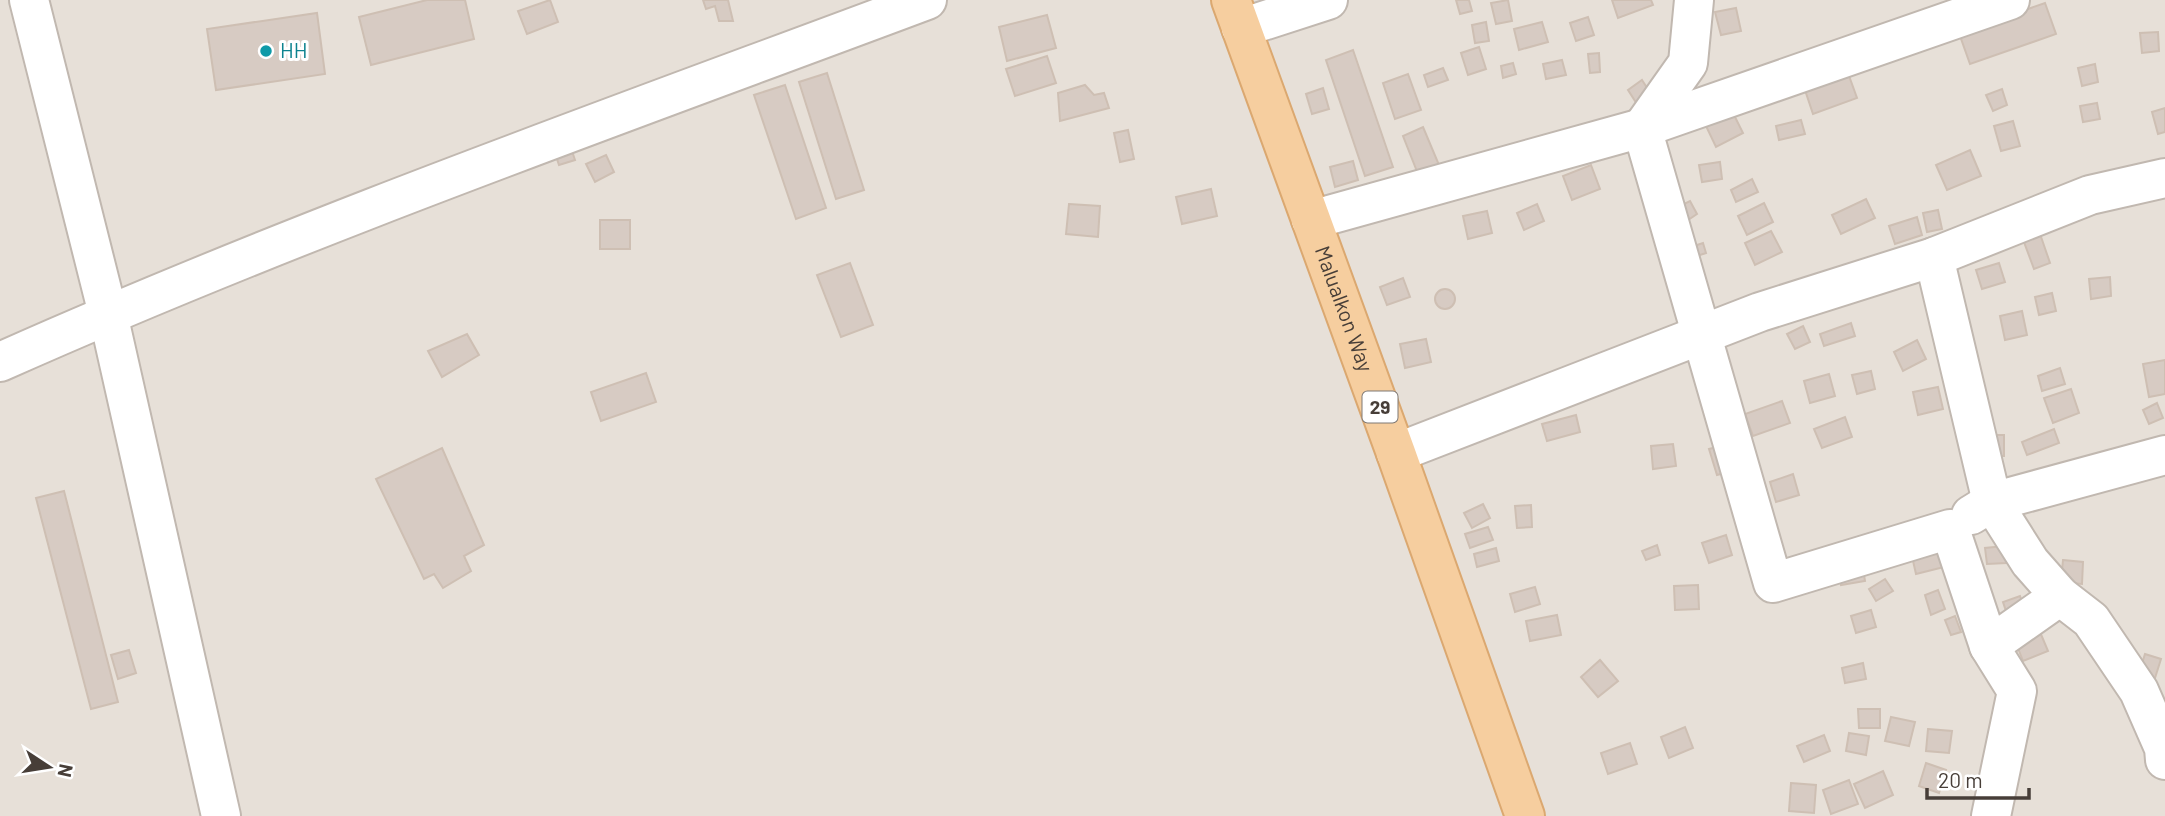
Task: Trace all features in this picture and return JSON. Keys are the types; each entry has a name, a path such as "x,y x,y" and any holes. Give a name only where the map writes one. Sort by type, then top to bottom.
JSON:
{"main road":[{"name":"Malualkon Way","path":"1236,14 1525,816"}],"street":[{"path":"29,0 108,314 221,816"},
{"path":"0,362 108,314 455,177 927,0"},
{"path":"1236,14 1328,0"},
{"path":"1642,128 1688,64 1694,0"},
{"path":"1311,219 1642,128 2010,0"},
{"path":"1642,128 1773,583 1950,529 1992,502 2165,455"},
{"path":"1396,453 1760,312 1934,257 2090,195 2165,178"},
{"path":"1934,257 1992,502 2030,562 2060,596 2091,620 2139,691 2164,748 2165,760"},
{"path":"1950,529 1989,646 2017,691 1991,816"},
{"path":"1989,646 2060,596"}],"shaded area":[{"path":"0,0 2165,0 2165,816 0,816"}],"building":[{"name":"HH","path":"427,0 465,0 474,39 371,65 359,17"},
{"path":"550,0 558,22 527,34 518,11"},
{"path":"703,0 728,0 733,21 719,21 715,6 706,9"},
{"path":"1456,0 1469,0 1472,11 1460,14"},
{"path":"1508,0 1512,21 1496,24 1491,3"},
{"path":"1612,0 1651,0 1653,5 1618,18"},
{"path":"2045,3 2056,34 1970,64 1959,33"},
{"path":"1736,8 1741,31 1721,35 1715,12"},
{"name":"HH","path":"317,13 325,74 216,90 207,29"},
{"path":"1047,15 1056,48 1007,61 999,27"},
{"path":"1588,17 1594,35 1576,41 1570,23"},
{"path":"1486,22 1489,41 1475,43 1472,25"},
{"path":"1542,22 1548,42 1519,50 1514,29"},
{"path":"2158,32 2159,51 2142,53 2140,33"},
{"path":"1479,47 1486,69 1468,75 1461,53"},
{"path":"1353,50 1393,167 1365,176 1326,60"},
{"path":"1599,53 1600,72 1590,73 1588,54"},
{"path":"1047,56 1056,83 1015,96 1006,69"},
{"path":"1562,60 1566,75 1546,79 1543,64"},
{"path":"1844,62 1857,98 1813,114 1801,78"},
{"path":"1513,63 1516,74 1503,78 1501,66"},
{"path":"2095,64 2098,82 2082,86 2078,68"},
{"path":"1443,68 1448,80 1428,87 1424,75"},
{"path":"827,73 864,190 836,199 799,82"},
{"path":"1408,74 1421,110 1395,119 1383,83"},
{"path":"1642,80 1651,94 1637,104 1628,90"},
{"path":"785,85 826,208 796,219 754,95"},
{"path":"1085,85 1094,95 1104,93 1109,108 1060,121 1058,93"},
{"path":"1323,88 1329,109 1312,114 1306,94"},
{"path":"2002,89 2007,105 1993,111 1986,95"},
{"path":"2097,103 2100,119 2083,122 2080,106"},
{"path":"2165,108 2165,132 2158,134 2152,112"},
{"path":"1733,113 1743,133 1716,147 1706,126"},
{"path":"1801,120 1805,134 1779,140 1776,126"},
{"path":"2013,121 2020,146 2001,151 1994,126"},
{"path":"1423,127 1439,165 1418,174 1403,136"},
{"path":"1128,130 1134,159 1120,162 1114,133"},
{"path":"571,148 575,160 559,165 555,153"},
{"path":"1970,150 1981,176 1947,190 1936,165"},
{"path":"606,155 614,172 595,182 586,164"},
{"path":"1353,161 1358,180 1335,187 1330,167"},
{"path":"1720,162 1722,179 1702,182 1699,165"},
{"path":"1591,165 1600,189 1572,200 1563,176"},
{"path":"1752,179 1758,192 1736,202 1731,190"},
{"path":"1211,189 1217,216 1182,224 1176,197"},
{"path":"1866,199 1875,218 1841,234 1832,215"},
{"path":"1690,201 1697,214 1688,220 1680,206"},
{"path":"1764,203 1773,222 1747,235 1738,216"},
{"path":"1069,204 1100,206 1098,237 1066,234"},
{"path":"1537,204 1544,221 1524,230 1517,213"},
{"path":"1938,210 1942,229 1927,232 1923,213"},
{"path":"1487,211 1492,233 1468,239 1463,216"},
{"path":"1917,217 1922,235 1895,244 1889,226"},
{"path":"600,220 630,220 630,249 600,249"},
{"path":"2038,228 2050,263 2034,269 2021,234"},
{"path":"1771,231 1782,252 1755,265 1745,243"},
{"path":"1703,243 1706,253 1694,257 1691,247"},
{"path":"850,263 873,325 841,337 817,275"},
{"path":"1999,263 2005,282 1982,289 1976,270"},
{"path":"2110,277 2111,296 2091,299 2089,279"},
{"path":"1403,278 1410,297 1387,305 1380,287"},
{"path":"1441,289 1449,289 1455,299 1449,309 1441,309 1435,303 1435,295"},
{"path":"2052,293 2056,311 2039,315 2035,297"},
{"path":"2022,311 2027,335 2005,340 2000,316"},
{"path":"1851,323 1855,336 1824,346 1820,334"},
{"path":"1803,326 1810,342 1795,349 1787,334"},
{"path":"467,334 479,355 442,377 428,351"},
{"path":"1426,339 1431,362 1405,368 1400,344"},
{"path":"1917,340 1926,359 1903,371 1894,352"},
{"path":"2165,360 2165,394 2149,397 2143,364"},
{"path":"2060,368 2065,384 2042,391 2038,376"},
{"path":"1871,371 1875,389 1857,394 1852,375"},
{"path":"646,373 656,402 601,421 591,392"},
{"path":"1829,374 1835,396 1810,403 1804,381"},
{"path":"1938,387 1943,409 1918,415 1913,392"},
{"path":"2071,389 2079,413 2053,423 2044,398"},
{"path":"1782,401 1790,423 1753,436 1745,414"},
{"path":"2157,403 2163,418 2149,424 2143,410"},
{"path":"1576,415 1580,432 1547,441 1542,424"},
{"path":"1845,417 1852,437 1822,448 1814,429"},
{"path":"2054,429 2059,443 2027,455 2022,442"},
{"path":"1989,435 2004,435 2004,456 1989,456"},
{"path":"1673,444 1676,466 1653,469 1651,446"},
{"path":"1724,445 1732,471 1717,475 1709,449"},
{"path":"442,448 484,545 464,556 471,571 443,588 434,574 424,579 376,479"},
{"path":"1793,474 1799,495 1776,502 1770,482"},
{"path":"64,491 118,702 91,709 36,498"},
{"path":"1483,504 1490,518 1472,528 1464,513"},
{"path":"1531,505 1532,527 1517,528 1515,506"},
{"path":"1488,527 1493,540 1470,548 1465,534"},
{"path":"1726,535 1732,555 1709,563 1702,543"},
{"path":"1939,544 1944,567 1916,574 1911,552"},
{"path":"1657,545 1660,555 1646,560 1642,551"},
{"path":"2004,546 2006,563 1987,564 1985,548"},
{"path":"1496,548 1499,561 1477,567 1474,554"},
{"path":"2063,560 2083,562 2082,584 2061,582"},
{"path":"1862,563 1865,581 1841,585 1838,567"},
{"path":"1885,579 1893,591 1876,601 1869,589"},
{"path":"1698,585 1699,609 1675,610 1674,586"},
{"path":"1535,587 1540,604 1515,612 1510,594"},
{"path":"1938,590 1945,609 1931,615 1925,595"},
{"path":"2020,596 2025,611 2008,617 2003,602"},
{"path":"1871,610 1876,627 1856,633 1851,616"},
{"path":"1557,615 1561,635 1530,641 1526,621"},
{"path":"1955,616 1961,632 1951,635 1945,620"},
{"path":"2040,632 2048,651 2023,661 2016,643"},
{"path":"129,650 136,673 118,679 111,655"},
{"path":"2145,654 2161,659 2155,678 2139,673"},
{"path":"1600,660 1618,681 1598,697 1581,677"},
{"path":"1863,663 1866,679 1845,683 1842,668"},
{"path":"1858,709 1880,709 1880,728 1859,728"},
{"path":"1891,717 1915,722 1909,746 1885,741"},
{"path":"1685,727 1693,748 1669,758 1661,737"},
{"path":"1928,729 1952,731 1949,753 1926,751"},
{"path":"1849,733 1869,736 1866,755 1846,751"},
{"path":"1824,735 1830,751 1804,762 1797,746"},
{"path":"1630,743 1637,764 1608,774 1601,753"},
{"path":"1926,763 1946,770 1939,793 1919,786"},
{"path":"1883,771 1893,795 1865,808 1854,784"},
{"path":"1849,780 1858,804 1831,814 1823,790"},
{"path":"1791,783 1816,785 1814,813 1789,811"}],"place":[{"name":"HH","path":"266,51"}]}
